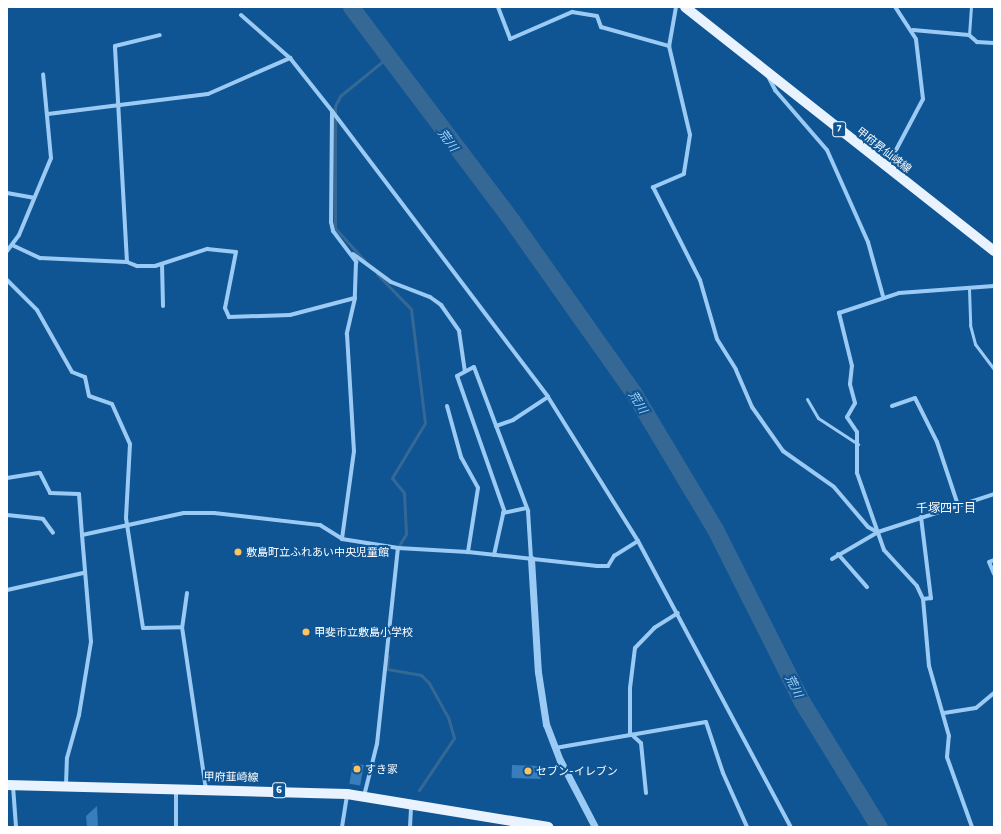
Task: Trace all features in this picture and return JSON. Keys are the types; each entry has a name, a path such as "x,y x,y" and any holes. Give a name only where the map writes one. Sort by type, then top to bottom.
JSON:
{"main road":[{"name":"甲府昇仙峡線","path":"685,7 994,252"},
{"name":"甲府韮崎線","path":"10,785 176,788 347,794 411,803 542,826"}],"street":[{"path":"498,7 510,39 572,12 597,16 601,27 669,46"},
{"path":"676,7 669,46 690,134 684,174 653,187 700,280 717,339 736,370 752,407 773,440 783,451 834,487 868,527 878,532"},
{"path":"887,167 923,99 913,30 895,7"},
{"path":"241,15 290,58 332,111 548,397 638,541 678,613 791,827"},
{"path":"913,30 969,35 977,42 994,43"},
{"path":"128,262 115,46 160,34"},
{"path":"48,114 118,107 220,91 290,58"},
{"path":"765,70 775,90 827,150 868,242 883,296"},
{"path":"7,250 12,245 51,158 43,74"},
{"path":"332,111 331,222 333,231 353,254 391,282 430,297 441,305 459,331 465,372"},
{"path":"7,193 34,198"},
{"path":"12,245 28,254 58,261 128,262 137,266 162,264 207,249 236,252 225,308 228,317 290,315 355,298"},
{"path":"342,539 354,451 347,334 355,298 353,254"},
{"path":"162,264 163,306"},
{"path":"7,280 37,310 72,372 85,377 88,396 112,404 130,444 128,526 143,628 182,627"},
{"path":"972,827 947,757 949,736 944,713 929,666 923,599 917,586 890,560 878,532 857,473 857,432 847,417 855,403 850,384 852,366 839,313 883,296 994,286"},
{"path":"494,555 503,513 457,376 474,367 526,508 531,559 538,672 546,724 554,748 596,827"},
{"path":"496,426 513,420 548,397"},
{"path":"892,406 915,398 937,442 958,505"},
{"path":"447,406 461,457 478,488 468,552"},
{"path":"7,478 40,474 50,493 79,494 83,574 91,616 91,642 79,715 67,758 66,786"},
{"path":"832,559 838,554 878,532 994,494"},
{"path":"503,513 526,508"},
{"path":"82,535 184,513 214,513 320,525 342,539 398,548 468,552 608,566 614,556 638,541"},
{"path":"7,516 43,519 52,533"},
{"path":"921,517 930,598 923,599"},
{"path":"364,797 377,744 398,548"},
{"path":"838,554 867,588"},
{"path":"994,560 989,562 994,574"},
{"path":"7,590 83,574"},
{"path":"187,592 182,627 206,789"},
{"path":"630,733 634,648 654,628 678,613"},
{"path":"944,713 976,708 994,693"},
{"path":"554,748 624,738 630,733 706,722 723,773 746,827"},
{"path":"630,733 642,743 646,793"},
{"path":"10,785 16,827"},
{"path":"176,788 176,827"},
{"path":"342,827 347,794"},
{"path":"410,827 411,803"}],"lane":[{"path":"969,35 971,7"},
{"path":"969,289 970,325 975,344 994,369"},
{"path":"807,399 818,418 858,444"}],"building":[{"path":"353,763 364,765 360,786 349,784"},
{"path":"512,765 541,766 541,779 512,778"},
{"path":"97,806 98,827 87,827 86,816"}],"waterway":[{"name":"荒川","path":"351,7 512,221 633,392 715,529 802,702 879,827"},
{"path":"365,261 335,228 335,106 340,96 388,57"},
{"path":"377,274 411,309 425,423 392,478 404,493 406,534 397,549"},
{"path":"388,656 387,669 421,675 429,683 448,717 454,738 419,790"}],"place":[{"name":"敷島町立ふれあい中央児童館","path":"238,552"},
{"name":"甲斐市立敷島小学校","path":"306,632"},
{"name":"すき家","path":"357,769"},
{"name":"セブン-イレブン","path":"528,771"}],"district":[{"name":"千塚四丁目","path":"946,508"}]}
